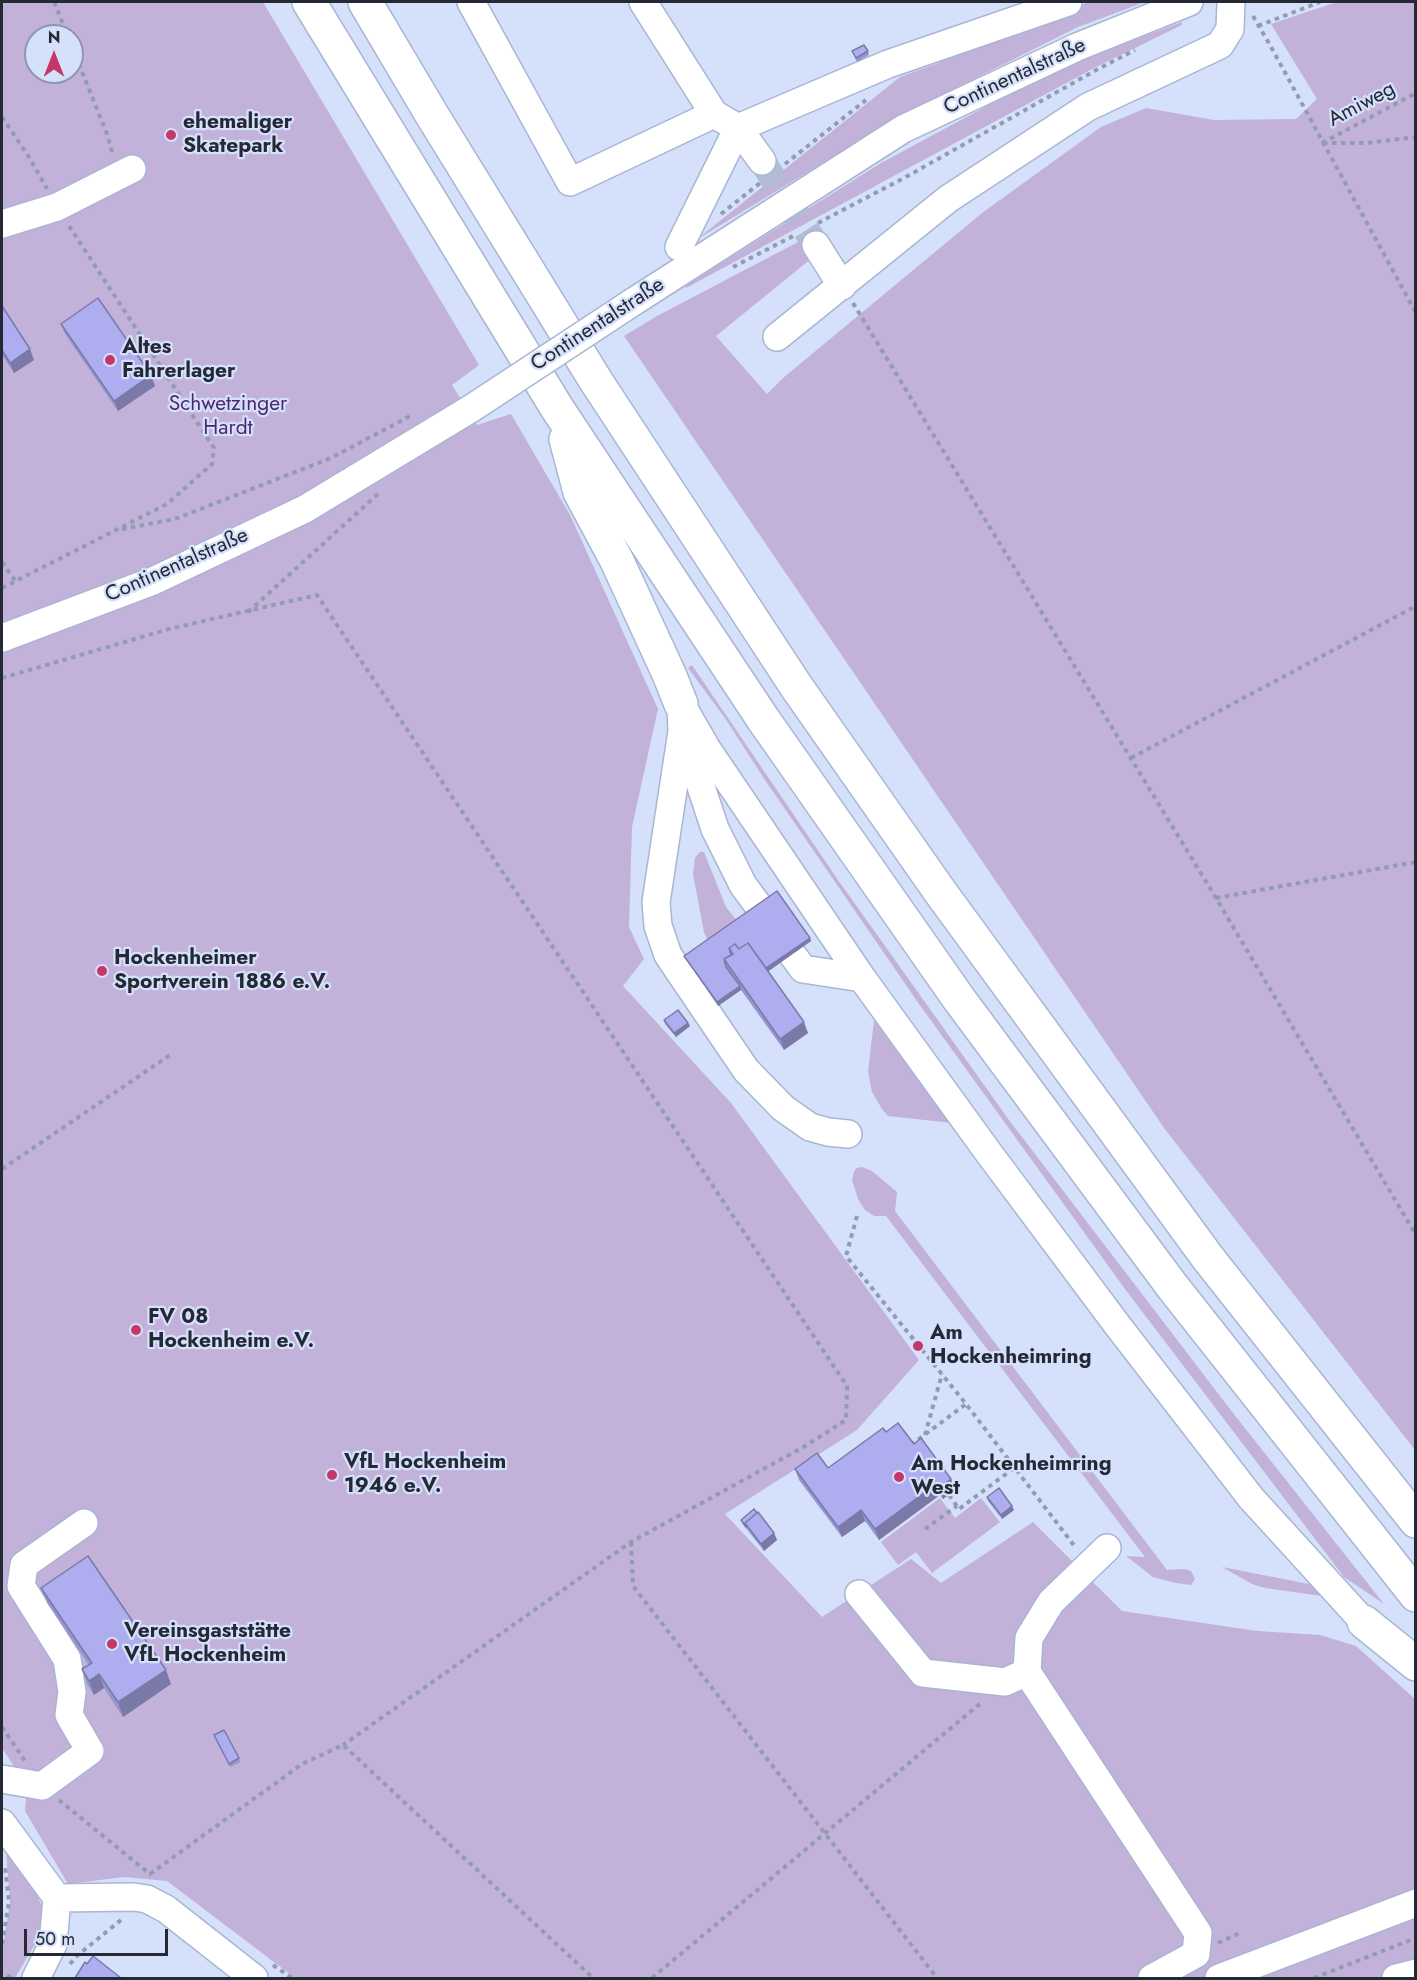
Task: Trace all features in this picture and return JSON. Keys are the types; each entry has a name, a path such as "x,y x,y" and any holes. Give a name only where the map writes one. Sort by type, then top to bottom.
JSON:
{"highway":[{"path":"309,2 557,408 763,719 959,999 1172,1286 1416,1595"},
{"path":"364,2 596,381 796,686 941,893 1201,1249 1416,1521"},
{"path":"557,408 580,492 618,561 669,674 682,718"},
{"path":"1364,1622 1416,1664"}],"street":[{"path":"471,2 570,182 714,114"},
{"path":"643,2 714,114 738,128 762,161"},
{"path":"679,247 738,128 888,64 1068,2"},
{"name":"Continentalstraße","path":"2,638 153,581 305,508 472,408 903,129 1077,47 1189,2"},
{"path":"777,337 948,199 1088,107 1220,45 1230,29 1239,4"},
{"path":"2,224 57,207 125,173"},
{"path":"809,235 842,286"},
{"path":"682,718 716,829 743,885 760,908"},
{"path":"682,718 707,750 862,978 1001,1170 1118,1326 1244,1489 1364,1622"},
{"path":"682,718 656,902 658,926 668,955 746,1070 783,1108 810,1127 848,1134"},
{"path":"792,954 802,969 862,978"},
{"path":"2,1779 42,1786 90,1751 69,1715 72,1692 67,1659 21,1586 24,1565 84,1523"},
{"path":"1016,1677 1029,1638 1051,1602 1099,1557"},
{"path":"859,1594 923,1673 1016,1677"},
{"path":"1016,1677 1198,1933 1196,1954 1152,1978"},
{"path":"2,1823 57,1898 53,1944 27,1973"},
{"path":"57,1898 134,1897 152,1885 166,1909 264,1972"},
{"path":"1219,1978 1416,1903"},
{"path":"1396,1978 1416,1973"}],"path":[{"path":"54,2 63,24"},
{"path":"1258,26 1320,2"},
{"path":"1239,4 1258,26 1270,45 1416,313"},
{"path":"728,270 809,235 904,178 1137,49"},
{"path":"84,77 125,173"},
{"name":"Amiweg","path":"1322,143 1416,93"},
{"path":"2,117 29,157 57,207 214,448 212,464 167,504 2,588"},
{"path":"1322,143 1367,143 1416,137"},
{"path":"842,286 1216,898 1413,1225 1416,1235"},
{"path":"115,530 176,519 331,458 414,414"},
{"path":"248,612 380,492"},
{"path":"2,562 16,582"},
{"path":"2,678 169,628 317,595 847,1386 846,1420 807,1445 630,1542 343,1745 302,1764 152,1885 64,1971"},
{"path":"1130,758 1416,606"},
{"path":"1216,898 1416,862"},
{"path":"2,1169 173,1053"},
{"path":"857,1216 846,1256 966,1404 1014,1468 1099,1557"},
{"path":"924,1436 942,1374"},
{"path":"911,1445 966,1404"},
{"path":"949,1495 959,1509 1014,1468"},
{"path":"925,1529 957,1506"},
{"path":"630,1542 633,1586 937,1978"},
{"path":"652,1978 1016,1677"},
{"path":"2,1727 42,1786 152,1885"},
{"path":"343,1745 593,1978"},
{"path":"2,1944 9,1902 3,1861"},
{"path":"2,1878 6,1873"},
{"path":"1314,1978 1416,1938"},
{"path":"264,1972 292,1978"},
{"path":"7,1978 27,1973"}],"green space":[{"name":"Schwetzinger Hardt","path":"2,2 263,2 479,365 452,385 477,425 511,414 570,515 658,709 632,827 629,927 644,959 623,986 731,1103 919,1360 857,1430 725,1514 822,1617 911,1559 941,1583 1033,1522 1122,1611 1257,1631 1320,1635 1356,1646 1415,1699 1415,1978 295,1978 167,1881 124,1877 68,1884 25,1811 27,1786 2,1748"},
{"path":"1089,2 1145,2 1078,27 898,117 696,240 900,77 941,62 939,57"},
{"path":"1337,2 1415,2 1415,1450 1164,1128 624,336 657,316 800,241 812,258 716,336 767,394 783,378 982,213 1101,127 1146,108 1214,120 1296,119 1317,99 1271,24"},
{"path":"1182,22 1182,25 1096,67 686,288 685,286 881,163 1011,93 1097,54"},
{"path":"692,665 838,880 1009,1120 1233,1413 1384,1604 1344,1577 1125,1289 919,1004 725,718 688,668"},
{"path":"700,852 704,852 726,907 743,928 711,948 704,932 693,874 695,858"},
{"path":"874,1020 952,1123 888,1116 882,1109 872,1092 868,1072"},
{"path":"862,1167 872,1171 897,1192 895,1211 1167,1570 1191,1571 1195,1579 1191,1585 1153,1577 1126,1556 1145,1557 886,1216 874,1216 865,1210 858,1199 852,1180 854,1171"},
{"path":"940,1498 955,1518 981,1498 1000,1522 932,1573 916,1552 898,1565 881,1542"},
{"path":"1222,1567 1309,1584 1322,1596 1265,1588 1252,1584"},
{"path":"5,1839 35,1890 43,1909 41,1934 15,1978 2,1978 2,1954 10,1902"}],"building":[{"path":"864,45 868,51 856,58 852,51"},
{"name":"Altes Fahrerlager","path":"98,298 151,375 114,401 61,324"},
{"path":"2,306 30,349 10,363 2,350"},
{"path":"777,891 810,938 766,968 748,943 739,949 735,944 729,948 731,955 724,959 726,967 740,986 717,1002 684,956"},
{"path":"748,943 804,1022 780,1039 724,959 733,954 729,948 735,944 739,949"},
{"path":"678,1010 688,1023 674,1033 664,1020"},
{"path":"898,1423 914,1444 921,1438 951,1479 939,1488 936,1484 875,1529 861,1510 838,1527 795,1469 817,1453 828,1468 883,1428 886,1432"},
{"path":"999,1488 1012,1506 1001,1515 987,1497"},
{"path":"754,1509 757,1513 745,1523 746,1527 741,1520"},
{"path":"758,1512 774,1533 761,1544 745,1523"},
{"path":"88,1556 166,1670 118,1702 99,1674 89,1681 82,1669 92,1663 41,1588"},
{"path":"224,1730 239,1758 229,1764 214,1735"},
{"path":"93,1956 121,1978 75,1978 85,1962 87,1964"}],"tunnel":[{"path":"762,161 816,245"}],"place":[{"name":"ehemaliger Skatepark","path":"171,135"},
{"name":"Altes Fahrerlager","path":"110,360"},
{"name":"Hockenheimer Sportverein 1886 e.V.","path":"102,971"},
{"name":"FV 08 Hockenheim e.V.","path":"136,1330"},
{"name":"Am Hockenheimring","path":"918,1346"},
{"name":"VfL Hockenheim 1946 e.V.","path":"332,1475"},
{"name":"Am Hockenheimring West","path":"899,1477"},
{"name":"Vereinsgaststätte VfL Hockenheim","path":"112,1644"}]}
